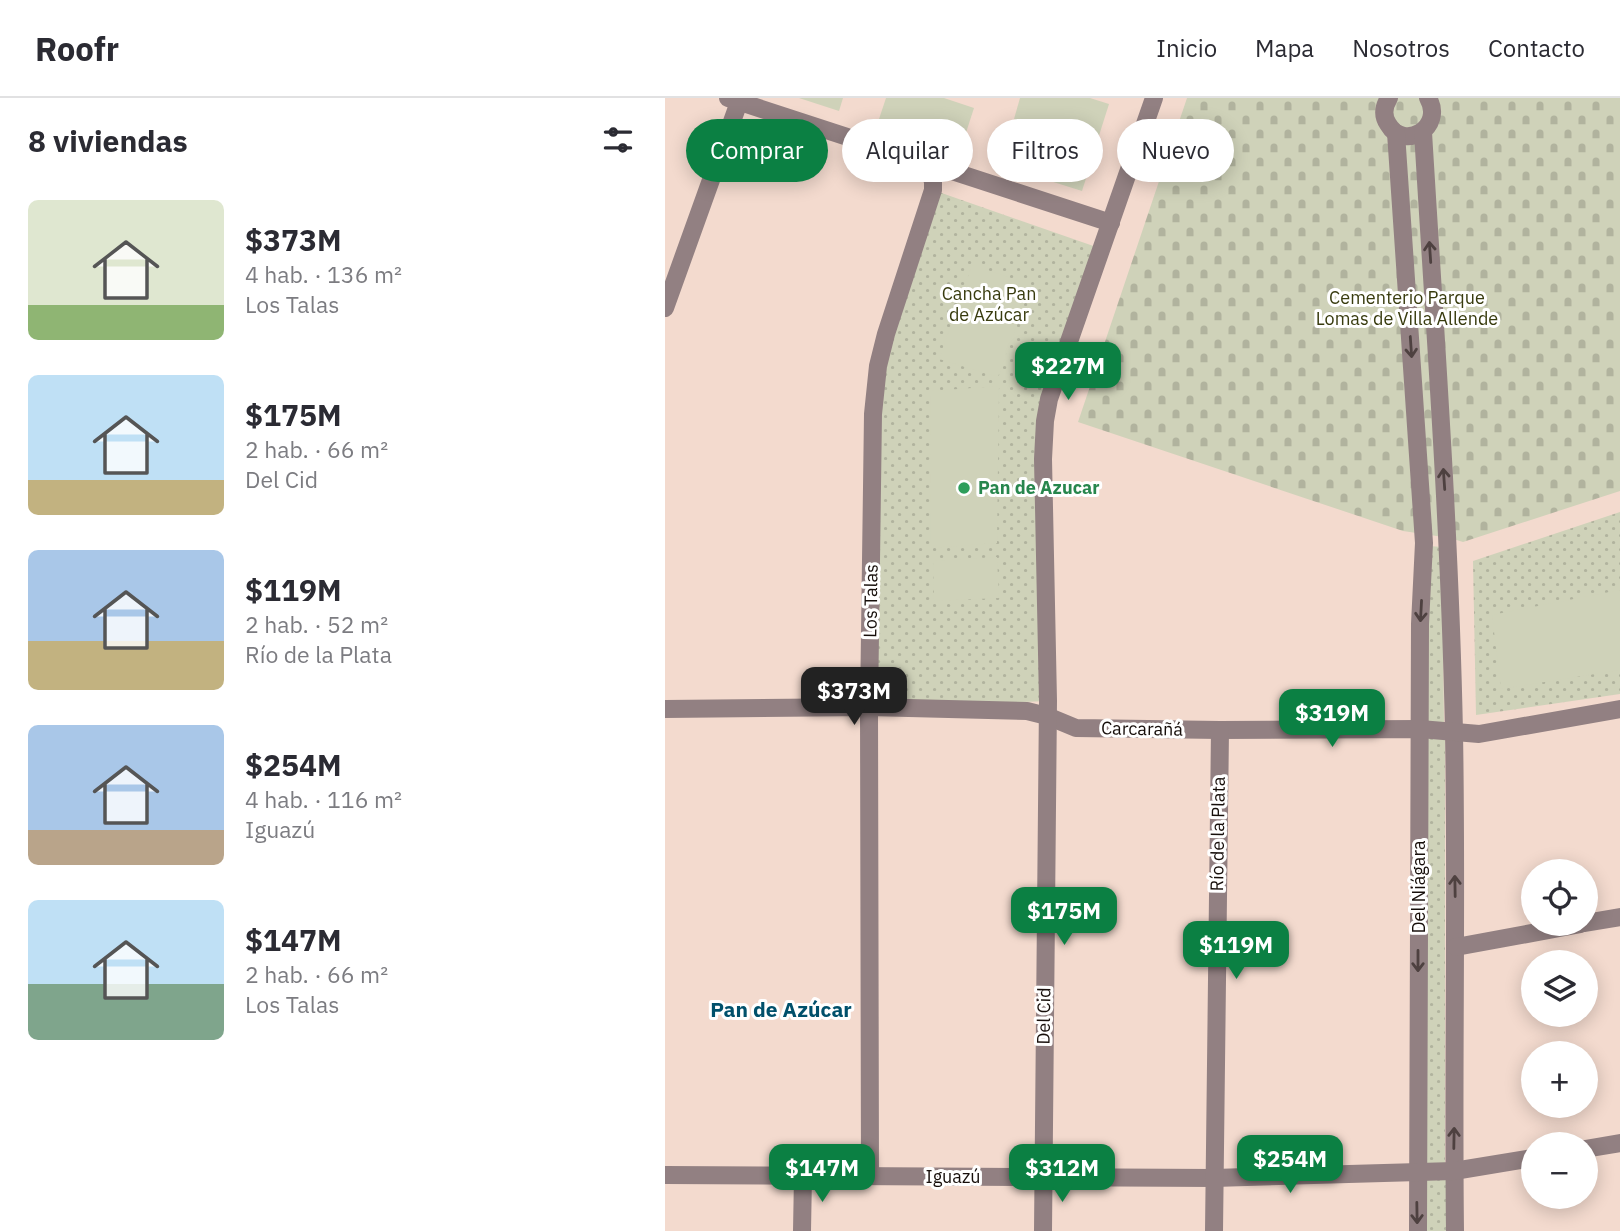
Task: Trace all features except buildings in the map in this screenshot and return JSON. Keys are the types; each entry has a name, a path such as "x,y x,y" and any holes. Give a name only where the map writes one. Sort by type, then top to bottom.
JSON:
{"street":[{"name":"Del Cid","path":"1043,1231 1047,716 1043,470 1045,421 1048,399 1154,98"},
{"name":"Del Niágara","path":"1389,98 1384,113 1389,127 1395,133 1425,543 1420,624 1417,1231"},
{"name":"Del Niágara","path":"1428,98 1431,103 1431,119 1423,131 1449,547 1454,733 1455,1231"},
{"path":"665,308 734,100 842,135"},
{"path":"1395,133 1408,136 1423,131"},
{"path":"973,178 1111,223"},
{"name":"Los Talas","path":"870,1176 869,708 873,414 878,366 886,334 933,190 933,182"},
{"name":"Carcarañá","path":"665,709 869,708 1027,711 1076,728 1420,729 1479,734 1620,709"},
{"name":"Río de la Plata","path":"1214,1231 1220,730"},
{"path":"1598,921 1620,917"},
{"path":"1456,947 1521,935"},
{"path":"1598,1147 1620,1143"},
{"name":"Iguazú","path":"665,1175 1214,1178 1454,1171 1521,1160"},
{"path":"803,1176 803,1231"}],"green space":[{"path":"799,98 843,98 839,111"},
{"path":"886,98 944,98 974,108 970,119 879,119"},
{"path":"1020,98 1090,98 1109,104 1103,123 1103,119 1014,119"},
{"name":"Cementerio Parque Lomas de Villa Allende","path":"1187,98 1620,98 1620,491 1463,542 1403,531 1078,422 1159,182 1234,182 1234,119 1180,119"},
{"path":"1053,182 1085,182 1082,191"},
{"name":"Cancha Pan de Azúcar","path":"933,190 1102,249 1046,415 1048,701 872,708 877,376"},
{"path":"972,265 1031,285 998,377 939,359"},
{"name":"Pan de Azucar","path":"999,386 997,543 930,548 931,391"},
{"path":"1620,512 1620,694 1476,715 1473,561"},
{"path":"1429,546 1442,547 1444,725 1426,721"},
{"path":"997,557 999,598 934,601 933,561"},
{"path":"1620,590 1620,670 1501,689 1492,615"},
{"path":"1428,733 1445,733 1445,1166 1422,1166"},
{"path":"1447,1177 1447,1231 1426,1231 1425,1178"}],"place":[{"name":"Pan de Azucar","path":"964,488"}],"district":[{"name":"Pan de Azúcar","path":"781,1010"}]}
